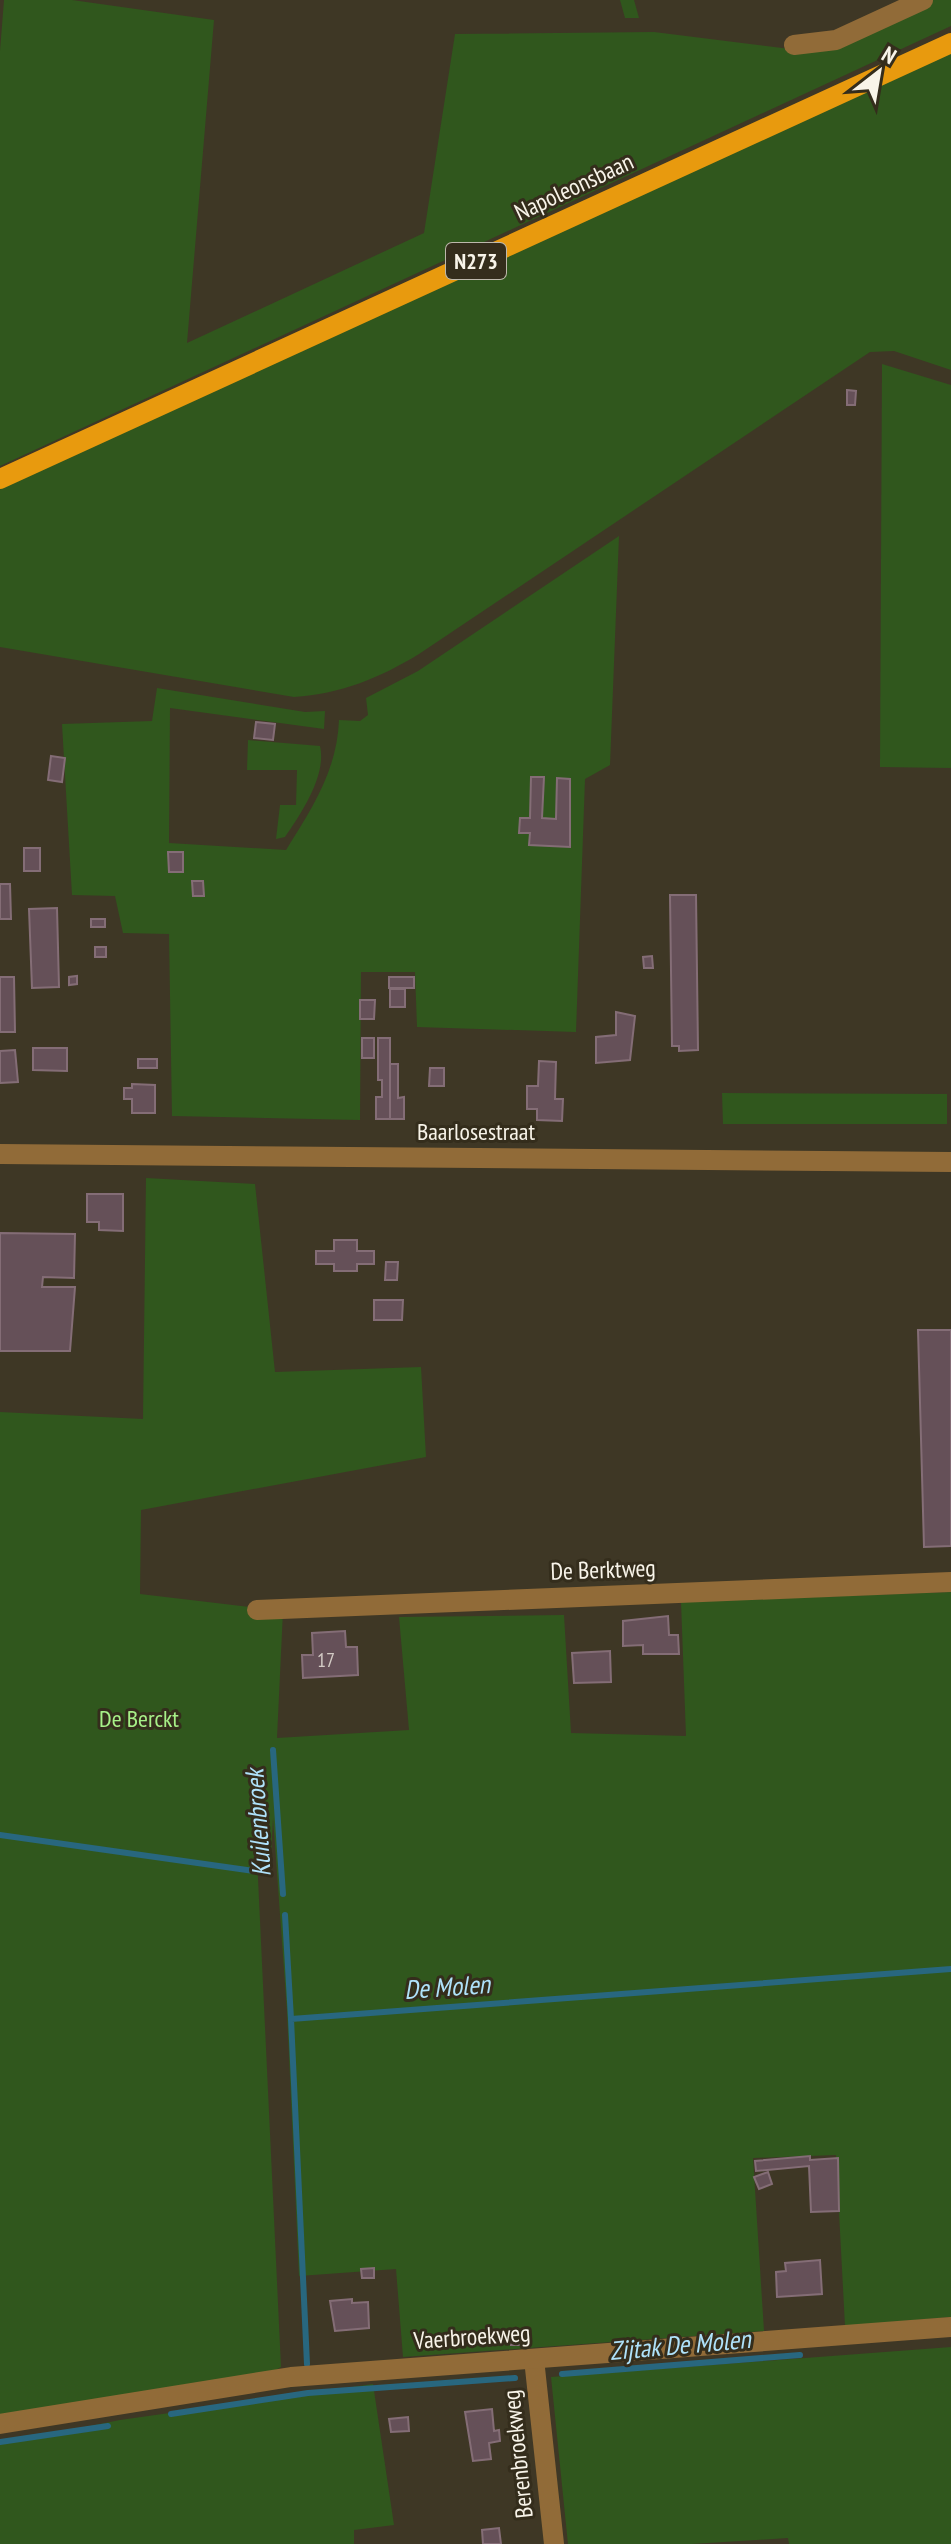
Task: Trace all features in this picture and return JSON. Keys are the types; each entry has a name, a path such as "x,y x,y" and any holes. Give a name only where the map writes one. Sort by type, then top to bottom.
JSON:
{"main road":[{"name":"Napoleonsbaan","path":"0,479 951,43"}],"street":[{"path":"794,45 836,40 923,0"},
{"name":"Baarlosestraat","path":"0,1154 951,1162"},
{"name":"De Berktweg","path":"257,1610 951,1582"},
{"name":"Vaerbroekweg","path":"0,2424 291,2377 951,2327"},
{"name":"Berenbroekweg","path":"534,2359 554,2544"}],"green space":[{"path":"4,0 72,0 214,20 187,343 424,233 455,34 654,32 814,52 930,0 951,0 951,26 0,466 0,51"},
{"path":"620,0 634,0 639,18 625,18"},
{"path":"951,52 951,370 894,351 870,352 419,654 374,677 343,688 294,697 0,647 0,489"},
{"path":"882,364 951,385 951,768 880,767"},
{"path":"619,536 610,765 585,779 576,1032 417,1027 415,972 361,972 360,1120 172,1116 169,934 123,933 115,896 72,895 62,724 152,721 157,688 305,712 325,711 324,729 170,708 169,843 286,850 314,804 328,772 334,756 339,720 360,721 368,715 366,698 418,671"},
{"path":"248,740 320,746 320,769 316,781 305,806 285,837 276,839 280,805 296,805 297,770 247,770"},
{"path":"722,1093 947,1094 947,1124 723,1124"},
{"name":"De Berckt","path":"146,1178 255,1184 275,1372 421,1367 426,1457 141,1510 140,1594 283,1611 277,1738 409,1730 399,1617 564,1615 571,1733 686,1736 681,1602 951,1592 951,2317 845,2326 836,2155 753,2158 764,2331 403,2357 396,2269 299,2276 287,2011 273,1818 271,1858 257,1857 281,2367 265,2376 0,2419 0,1412 143,1419"},
{"path":"951,2347 951,2544 789,2544 788,2538 692,2544 568,2544 551,2377"},
{"path":"373,2384 394,2525 354,2530 354,2544 0,2544 0,2444 120,2420"}],"building":[{"path":"847,390 856,391 855,405 847,405"},
{"path":"256,722 275,724 273,740 254,738"},
{"path":"51,756 65,758 62,782 48,780"},
{"path":"531,777 544,777 542,818 556,819 557,778 570,779 570,847 529,845 530,833 519,833 520,818 530,818"},
{"path":"24,848 40,848 40,871 24,871"},
{"path":"168,852 183,852 183,872 169,872"},
{"path":"192,881 203,881 204,896 193,896"},
{"path":"0,884 10,884 11,919 0,919"},
{"path":"670,895 696,895 698,1050 679,1051 679,1046 672,1046"},
{"path":"57,908 59,987 32,988 29,909"},
{"path":"91,919 105,919 105,927 91,927"},
{"path":"95,947 106,947 106,957 95,957"},
{"path":"652,956 653,968 644,968 643,957"},
{"path":"77,976 77,984 69,985 69,977"},
{"path":"0,977 14,977 15,1032 0,1032"},
{"path":"389,977 414,977 414,988 389,988"},
{"path":"390,989 405,989 405,1007 390,1007"},
{"path":"360,1000 375,1000 374,1019 360,1019"},
{"path":"616,1012 635,1016 630,1060 596,1063 596,1037 616,1035"},
{"path":"362,1038 374,1038 374,1058 362,1058"},
{"path":"378,1038 390,1038 390,1119 376,1119 376,1097 382,1097 382,1080 378,1080"},
{"path":"33,1048 67,1048 67,1071 33,1070"},
{"path":"15,1050 18,1082 0,1083 0,1051"},
{"path":"138,1059 157,1059 157,1068 138,1068"},
{"path":"539,1061 556,1062 555,1099 563,1099 562,1121 537,1120 537,1109 527,1109 527,1086 538,1086"},
{"path":"390,1064 398,1064 398,1098 404,1097 404,1119 390,1119"},
{"path":"430,1068 444,1068 444,1086 429,1086"},
{"path":"132,1084 155,1085 155,1113 132,1113 132,1099 124,1099 124,1088 132,1088"},
{"path":"87,1194 123,1194 123,1231 99,1230 99,1222 87,1222"},
{"path":"0,1233 75,1234 74,1278 43,1277 42,1287 75,1287 70,1351 0,1351"},
{"path":"334,1240 357,1240 357,1251 374,1251 374,1264 357,1264 357,1271 334,1271 334,1264 316,1264 316,1251 334,1251"},
{"path":"386,1262 398,1262 397,1280 385,1280"},
{"path":"374,1300 403,1300 402,1320 374,1320"},
{"path":"918,1330 951,1330 951,1546 924,1547"},
{"path":"668,1616 669,1635 678,1635 679,1654 643,1654 643,1645 623,1646 623,1621"},
{"path":"345,1631 346,1647 357,1647 358,1675 303,1678 302,1655 313,1655 312,1633"},
{"path":"610,1651 611,1682 574,1683 572,1653"},
{"path":"810,2156 810,2160 838,2158 839,2211 811,2212 809,2166 756,2171 755,2161"},
{"path":"768,2172 772,2184 759,2189 754,2177"},
{"path":"820,2260 822,2294 777,2297 776,2272 786,2271 785,2263"},
{"path":"374,2268 374,2278 362,2278 361,2269"},
{"path":"352,2299 352,2303 368,2302 369,2328 335,2331 330,2301"},
{"path":"511,2338 524,2338 524,2345 511,2345"},
{"path":"492,2409 494,2431 499,2430 500,2441 489,2443 491,2459 473,2461 465,2412"},
{"path":"408,2417 409,2431 391,2432 389,2419"},
{"path":"499,2528 501,2544 483,2544 482,2530"}],"waterway":[{"name":"Kuilenbroek","path":"273,1750 283,1894"},
{"path":"0,1835 254,1871"},
{"name":"Kuilenbroek","path":"285,1915 291,2019"},
{"name":"De Molen","path":"307,2364 291,2019 951,1969"},
{"name":"Zijtak De Molen","path":"562,2374 800,2355"},
{"name":"Zijtak De Molen","path":"171,2414 308,2393 515,2378"},
{"name":"De Molen","path":"0,2442 108,2426"}]}
